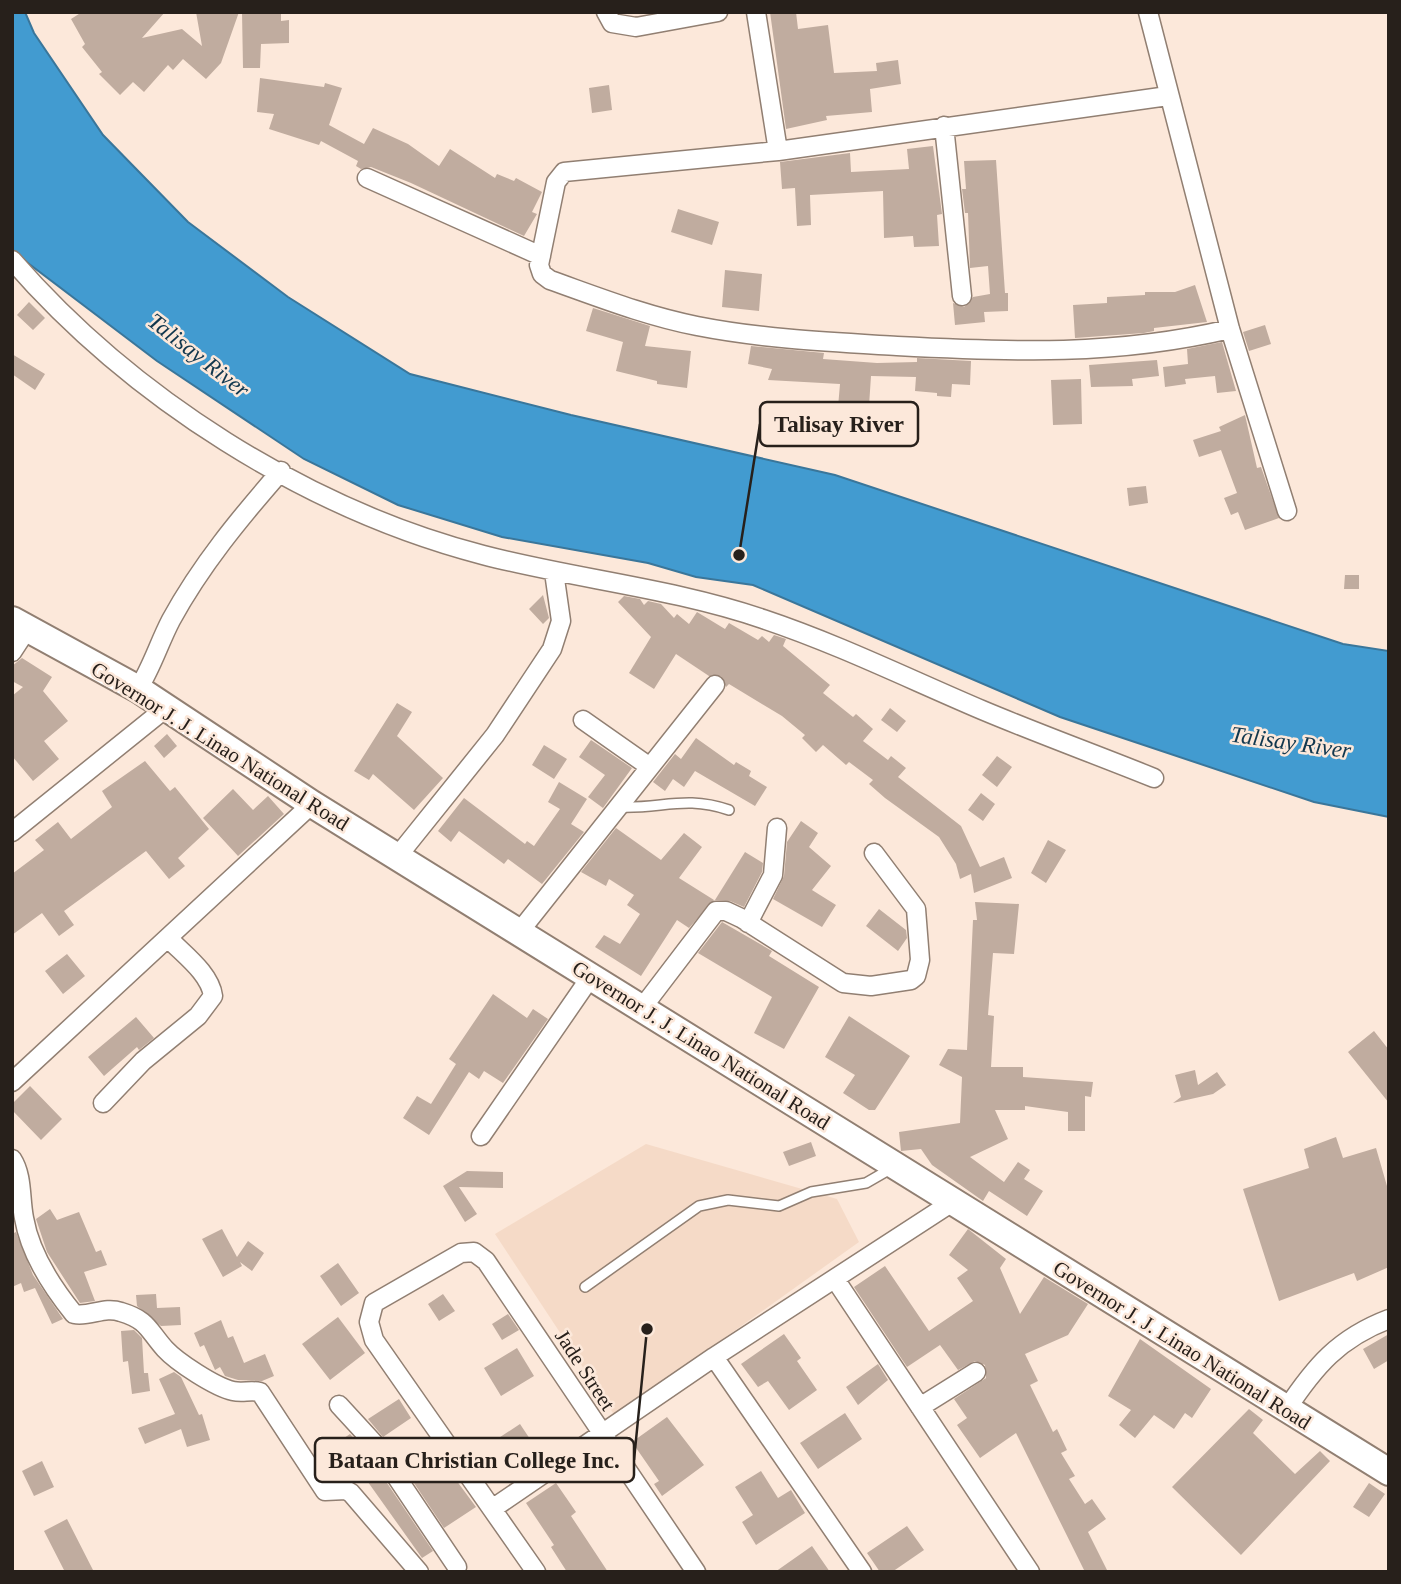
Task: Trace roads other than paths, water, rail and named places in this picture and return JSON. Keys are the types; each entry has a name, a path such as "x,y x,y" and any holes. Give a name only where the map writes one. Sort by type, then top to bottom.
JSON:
{"main road":[{"name":"Governor J. J. Linao National Road","path":"20,625 138,689 312,804 592,975 893,1167 1286,1410 1385,1466"}],"street":[{"path":"606,12 612,23 635,27 718,12"},
{"path":"756,12 778,151"},
{"path":"1148,12 1230,329 1287,511"},
{"path":"1168,96 778,151 565,172 556,182 541,256 542,274 550,280 654,316 697,326 788,340 1063,352 1148,345 1230,329"},
{"path":"944,126 961,296"},
{"path":"367,178 541,256"},
{"path":"12,260 52,305 110,360 218,437 356,510 410,532 480,554 554,572 635,587 761,618 1154,778"},
{"path":"138,689 153,665 170,622 222,539 281,471"},
{"path":"397,857 495,735 552,649 561,621 554,572"},
{"path":"12,652 20,625"},
{"path":"520,931 715,685"},
{"path":"12,832 166,708"},
{"path":"583,720 650,767"},
{"path":"12,1082 312,804"},
{"path":"748,923 773,875 777,828"},
{"path":"642,1008 716,911 726,911 748,923 843,983 872,986 911,980 916,976 920,960 916,909 874,853"},
{"path":"103,1103 143,1061 198,1016 213,996 212,986 168,938"},
{"path":"481,1136 592,975"},
{"path":"12,1159 19,1176 27,1231 42,1268 74,1314 83,1315 105,1308 122,1312 148,1323 164,1348 196,1371 231,1391 260,1392 325,1491 346,1490 351,1493 394,1539 419,1572"},
{"path":"537,1572 492,1509 714,1357 951,1203"},
{"name":"Jade Street","path":"492,1509 374,1340 369,1322 374,1303 461,1253 474,1251 486,1261 600,1435 696,1572"},
{"path":"835,1279 1030,1572"},
{"path":"1286,1410 1306,1380 1343,1341 1389,1319"},
{"path":"714,1357 862,1572"},
{"path":"920,1408 976,1372"},
{"path":"339,1405 373,1443 453,1570"}],"lane":[{"path":"619,807 646,807 686,801 705,802 729,810"},
{"path":"585,1287 699,1206 728,1200 779,1206 811,1192 866,1183 893,1167"}],"water":[{"path":"12,12 25,12 34,33 103,135 188,222 288,297 410,374 571,415 835,475 1343,644 1389,651 1389,817 1314,802 1060,717 753,585 696,577 648,563 502,537 398,505 304,459 157,361 12,251"}],"place":[{"name":"Talisay River","path":"739,555"},
{"name":"Bataan Christian College Inc.","path":"647,1329"}]}
